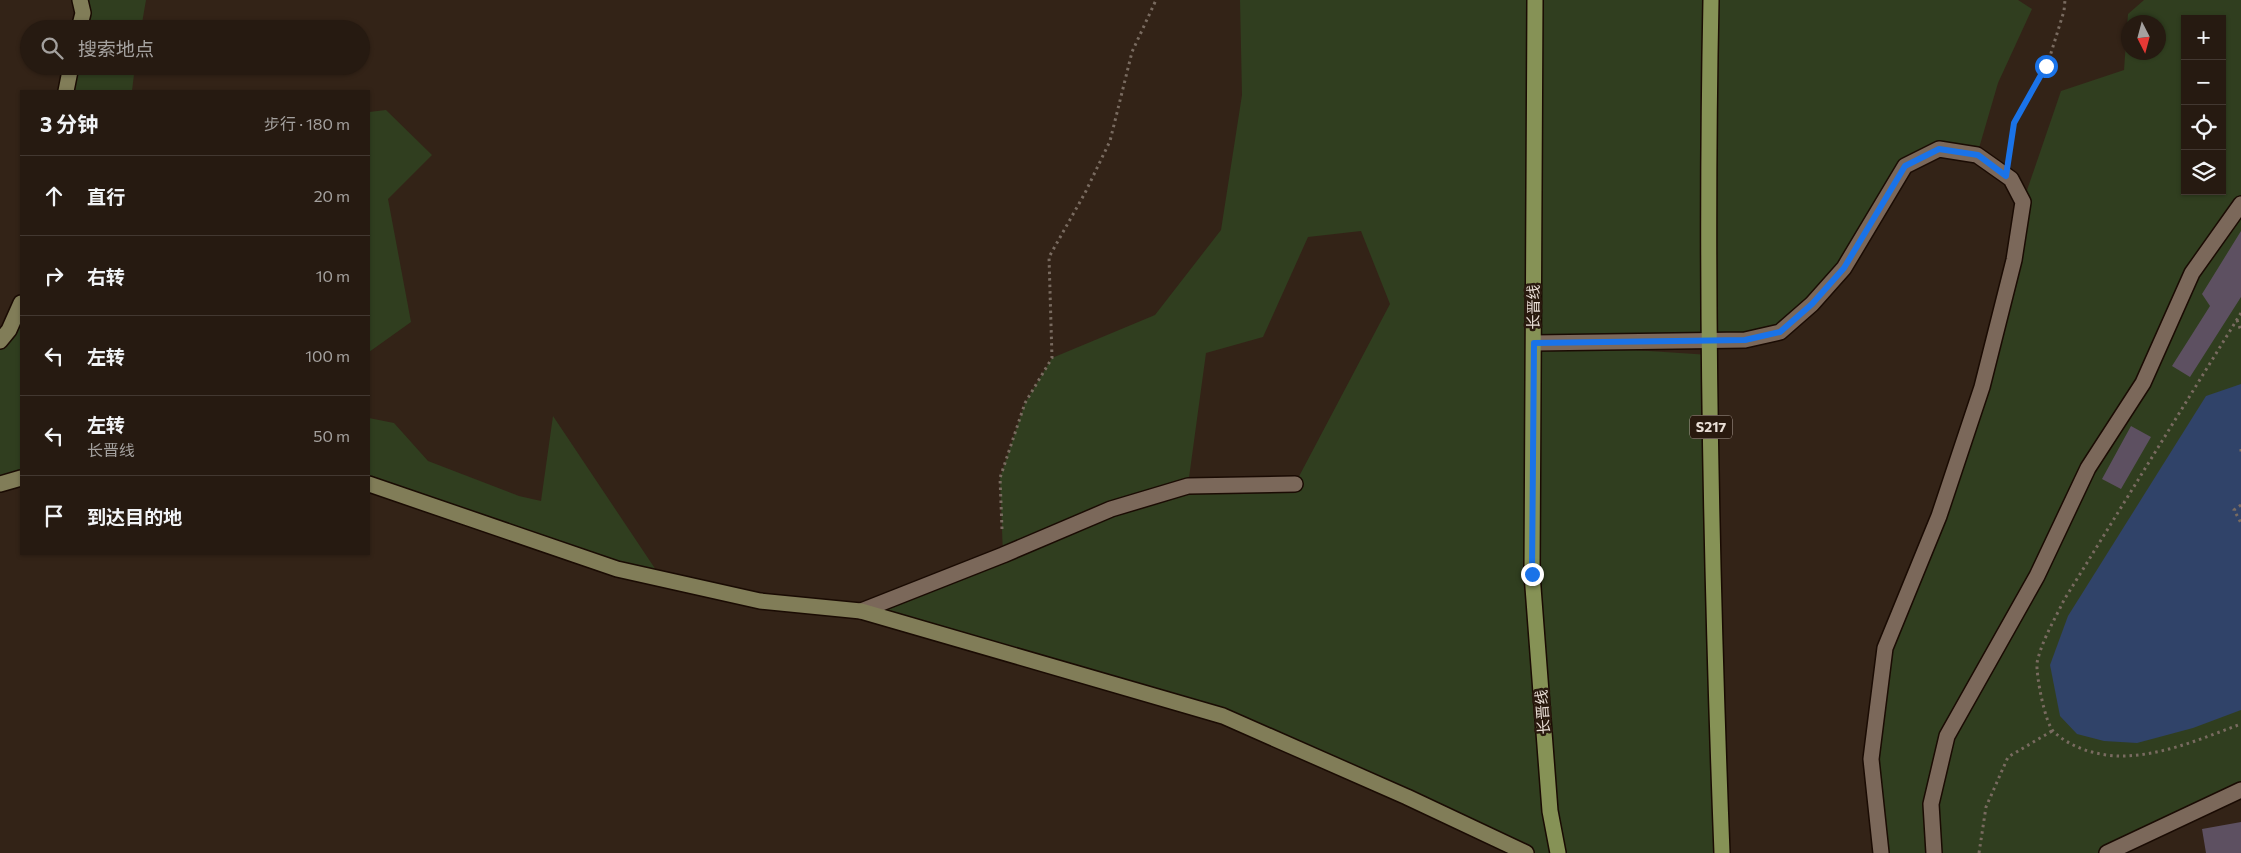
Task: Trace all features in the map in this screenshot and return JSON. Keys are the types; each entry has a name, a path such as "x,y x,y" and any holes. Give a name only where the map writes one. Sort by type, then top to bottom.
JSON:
{"main road":[{"path":"80,0 83,13 81,20"},
{"name":"长晋线","path":"1535,0 1532,574 1550,811 1558,853"},
{"name":"S217","path":"1711,0 1708,186 1709,341 1714,631 1722,853"},
{"path":"66,90 69,75"},
{"path":"0,341 9,330 20,305"},
{"path":"0,484 20,478"},
{"path":"370,484 618,569 760,601 861,611 1223,716 1408,797 1526,853"}],"street":[{"path":"1534,343 1745,340 1780,332 1812,304 1844,268 1905,166 1939,149 1978,155 2011,179 2023,202 2014,260 1982,387 1939,516 1885,648 1871,759 1880,853"},
{"path":"1934,853 1931,804 1946,736 2037,576 2088,468 2144,382 2192,273 2241,204"},
{"path":"861,611 1003,555 1110,509 1188,486 1295,484"},
{"path":"2107,853 2241,790"}],"path":[{"path":"1003,555 1000,478 1025,403 1052,358 1049,257 1085,194 1110,141 1132,52 1156,0"},
{"path":"2006,176 2014,123 2046,66 2064,11 2065,0"},
{"path":"2241,313 2064,600 2037,663 2041,696 2052,731 2081,749 2120,756 2153,753 2241,724"},
{"path":"2237,320 2241,331"},
{"path":"2241,450 2241,455"},
{"path":"2241,506 2234,510 2241,523"},
{"path":"1979,853 1986,808 2008,757 2052,731"}],"green space":[{"path":"80,0 146,0 143,20 79,20"},
{"path":"1240,0 2018,0 2032,9 1998,83 1977,155 1939,149 1905,166 1844,268 1780,332 1543,344 1710,355 1722,853 1526,853 1223,716 861,611 1003,555 1000,478 1025,403 1052,358 1155,315 1221,230 1242,95","holes":["1361,231 1390,304 1295,484 1188,485 1206,353 1263,337 1308,237"]},
{"path":"2144,0 2241,0 2241,790 2107,853 1881,853 1871,759 1885,648 1982,387 2023,202 2061,91 2124,70 2125,60 2166,60 2166,15 2128,15"},
{"path":"69,75 134,75 132,90 66,90"},
{"path":"386,110 432,155 388,199 411,322 370,351 370,112"},
{"path":"20,305 20,478 0,484 0,341"},
{"path":"553,416 662,579 370,484 370,418 394,423 428,461 519,496 541,501"}],"water":[{"path":"2241,384 2241,710 2193,728 2137,743 2104,741 2077,734 2060,716 2050,665 2068,616 2206,396"}],"building":[{"path":"2241,231 2241,297 2190,377 2172,366 2210,306 2202,294"},
{"path":"2131,426 2151,437 2121,489 2102,479"},
{"path":"2241,822 2241,853 2206,853 2202,829"}],"route":[{"path":"1532,574 1534,343 1745,340 1780,332 1812,304 1844,268 1905,166 1939,149 1978,155 2006,176 2014,123 2046,66"}]}
